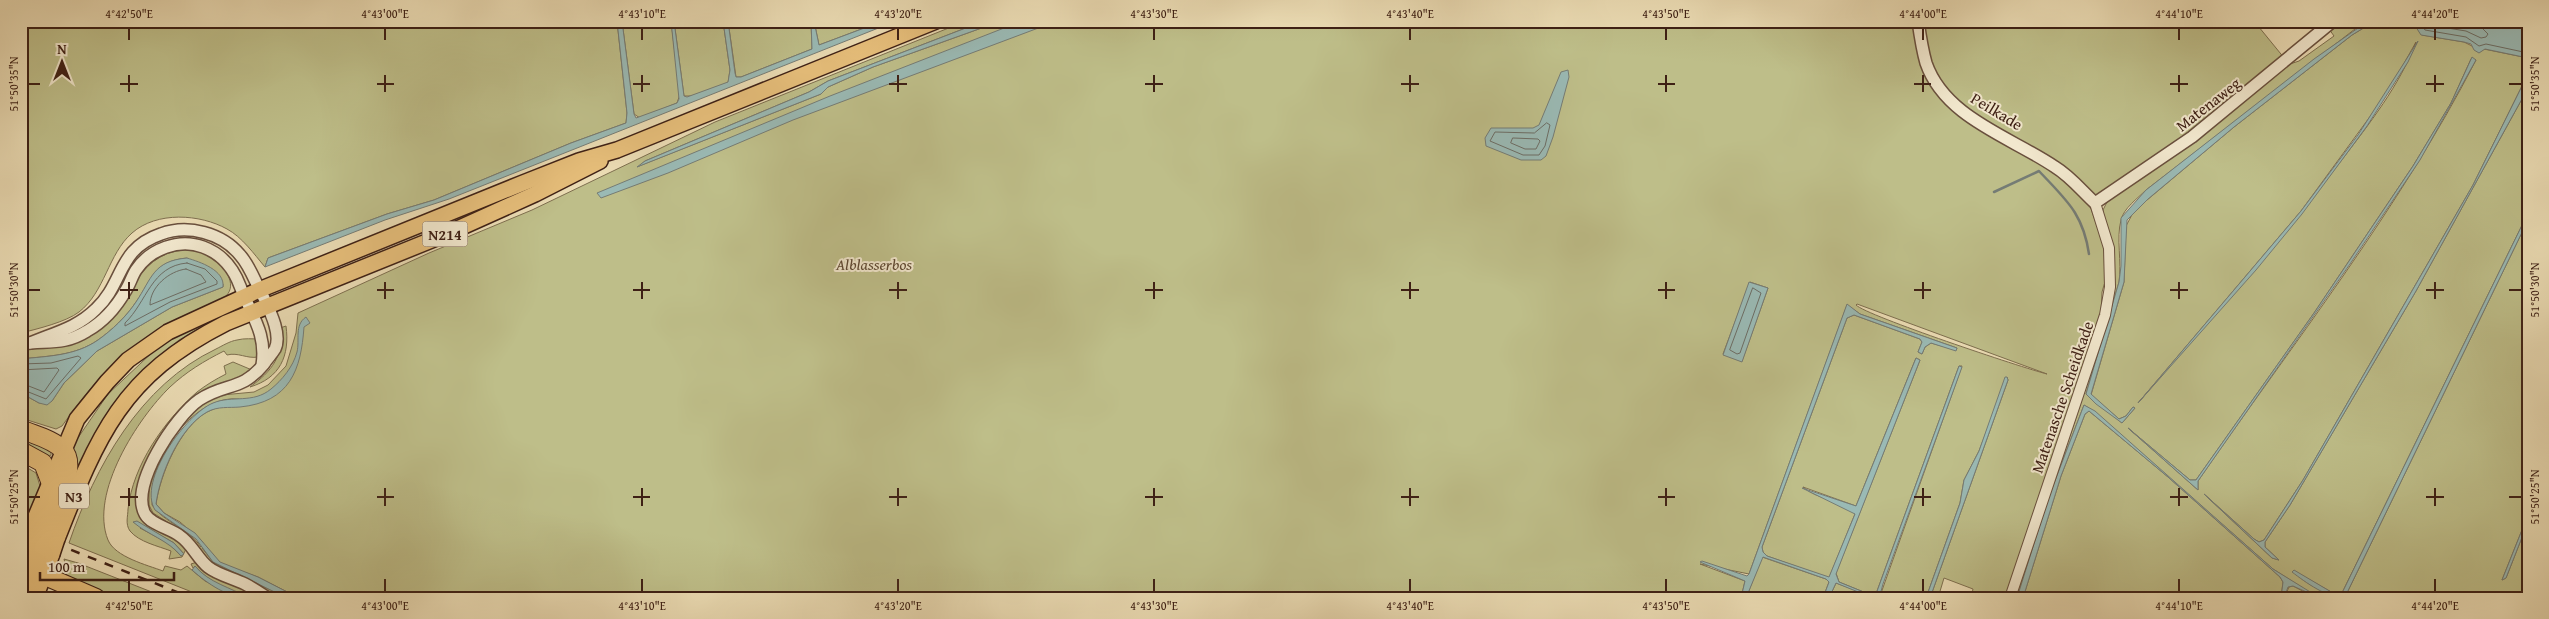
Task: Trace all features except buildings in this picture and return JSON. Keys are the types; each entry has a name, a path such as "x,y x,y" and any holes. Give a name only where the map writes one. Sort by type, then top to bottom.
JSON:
{"highway":[{"path":"21,430 54,443 64,450"},
{"name":"N3","path":"25,598 30,570 38,543 67,478 69,469 64,450"},
{"path":"21,451 43,463 50,482"},
{"path":"43,575 96,598"}],"main road":[{"name":"N214","path":"77,419 107,382 145,347 168,332 244,296 579,161 617,150 936,21"},
{"name":"N214","path":"102,434 130,394 162,363 195,338 267,305 496,212 582,172 617,150"},
{"name":"N3","path":"35,598 43,575 38,543 50,482 77,419"},
{"name":"N3","path":"38,543 102,434"}],"street":[{"name":"Peilkade","path":"1918,21 1926,63 1952,102 1973,119 2015,141 2058,168 2095,203"},
{"name":"Matenaweg","path":"2095,203 2192,137 2333,21"},
{"name":"Matenasche Scheidkade","path":"2010,598 2105,316 2110,287 2109,248 2095,203"},
{"path":"25,343 78,324 102,302 133,251 147,240 180,230 199,231 215,236 241,255 267,305 275,327 276,348 246,382 215,391 198,400 177,422 165,439 147,472 143,507 145,514 151,521 186,540 209,568 246,584 268,598"},
{"path":"25,343 51,344 70,341 88,331 110,311 126,291 135,271 154,252 170,245 200,246 215,252 235,273 262,333 265,348 262,366"}],"green space":[{"path":"21,21 617,21 627,113 626,123 571,143 434,200 387,214 268,258 265,267 238,236 216,224 204,220 179,217 154,221 132,233 124,242 117,251 95,294 79,312 59,322 21,333"},
{"path":"622,21 671,21 680,94 677,103 640,118 634,114"},
{"path":"674,21 723,21 730,70 728,83 692,96 684,96"},
{"path":"728,21 811,21 812,49 741,77 736,77"},
{"path":"814,21 883,21 819,45"},
{"name":"Alblasserbos","path":"966,21 984,21 828,81 809,92 645,161 639,166 821,94 828,87 873,67 1001,21 2254,21 2285,59 2219,112 2090,206 2105,249 2107,275 2102,292 2101,313 2006,598 1971,598 1973,589 1944,578 1938,598 1930,598 2008,380 2007,377 1979,451 1964,480 1960,503 1926,598 1883,598 1880,596 1962,366 1959,366 1876,594 1871,595 1839,582 1836,573 1920,360 1916,358 1856,506 1803,487 1815,495 1843,505 1855,514 1829,578 1767,556 1763,552 1762,547 1847,318 1854,315 1920,339 1922,342 1918,352 1922,354 1925,347 1931,343 1956,350 1957,348 1860,314 1847,305 1749,574 1700,564 1745,581 1741,598 299,598 258,577 221,564 202,548 213,562 287,598 277,598 210,562 188,535 153,513 149,505 149,492 151,475 160,453 190,413 209,400 222,395 254,392 268,385 286,366 296,333 298,313 429,253 532,210 715,122","holes":["1750,282 1768,288 1742,361 1723,354","1856,305 2047,374 1947,341 1866,311","239,399 207,412 197,419 180,440 167,466 156,504 164,513 180,522 203,542 201,547 196,540 163,516 152,505 153,482 160,461 176,434 198,412 211,404"]},
{"path":"2337,21 2350,21 2355,29 2146,190 2131,204 2122,216 2119,234 2119,282 2086,394 2122,423 2135,408 2133,407 2126,416 2119,419 2091,395 2124,282 2126,226 2134,211 2234,127 2352,35 2375,21 2412,21 2422,35 2464,42 2474,47 2528,58 2528,86 2523,84 2473,185 2303,480 2264,540 2259,542 2254,539 2204,494 2272,558 2279,560 2265,547 2265,542 2290,505 2416,291 2528,88 2528,213 2343,591 2340,594 2333,593 2294,571 2304,581 2317,588 2345,597 2528,220 2528,515 2502,580 2506,578 2528,522 2528,595 2501,592 2498,596 2521,598 2459,598 2489,593 2469,593 2451,598 2320,598 2273,569 2095,412 2084,405 2048,499 2017,598 2014,598 2112,295 2103,210 2108,200 2287,65 2299,61 2334,36 2329,29","holes":["2416,42 2393,89 2317,192 2242,284 2138,403 2301,211 2388,92","2471,59 2476,60 2413,170 2344,275 2198,481 2198,490 2128,428 2190,480 2196,480 2314,313 2413,166 2451,103"]},
{"path":"2487,21 2528,21 2528,29"},
{"path":"184,250 206,254 225,270 231,286 226,296 215,305 178,320 154,333 123,355 98,380 62,426 56,429 21,418 21,393 39,403 52,401 64,383 97,351 172,307 223,287 223,284 187,258 167,263 155,272 128,313 114,328 98,340 71,352 21,359 21,350 67,344 92,335 115,312 142,272 153,261 167,254"},
{"path":"239,304 242,308 223,315 179,340 152,363 124,393 68,487 71,448 108,394 157,348 177,334"},
{"path":"286,326 286,347 281,364 269,378 250,387 265,375 275,362 280,347 280,328"},
{"path":"260,339 258,357 235,354 227,355 224,351 182,376 170,387 144,417 131,437 111,479 105,501 104,521 108,540 117,551 132,560 163,571 165,566 181,570 187,566 205,581 240,598 207,598 69,543 92,486 107,458 143,406 165,384 189,365 216,349 234,341"},
{"path":"233,362 252,370 239,381 221,383 186,405 139,503 186,549 184,554 174,543 144,526 140,528 168,543 181,556 183,554 182,557 169,559 171,551 144,541 130,531 127,520 131,493 143,460 162,430 197,392 226,374 224,366"},
{"path":"2089,411 2168,477 2280,577 2283,582 2281,598 2023,598 2061,476 2085,414"},
{"path":"21,438 51,449 51,455 48,457 21,448"},
{"path":"21,464 36,473 40,486 26,523 21,521"},
{"path":"1762,557 1826,579 1829,582 1823,598 1746,598"},
{"path":"64,559 167,598 110,598 65,579 67,572"},
{"path":"197,562 259,598 234,592 215,583 195,566 193,568 191,564"},
{"path":"1836,583 1871,596 1873,598 1829,598"},
{"path":"2293,586 2316,598 2284,598 2289,587"}],"water":[{"path":"617,21 622,21 636,118 677,103 679,99 671,21 674,21 684,96 687,97 728,82 730,70 723,21 728,21 736,77 741,77 812,49 811,21 814,21 819,45 883,21 896,21 449,199 385,220 265,267 268,258 387,214 434,200 571,143 626,123 627,113"},
{"path":"984,21 1001,21 873,67 828,87 821,94 637,167 645,161 809,92 828,81"},
{"path":"1022,21 1057,21 793,120 668,173 601,198 597,193 830,96"},
{"path":"2368,21 2375,21 2352,35 2234,127 2148,199 2127,220 2124,282 2091,394 2119,419 2126,416 2133,407 2135,408 2122,423 2096,404 2086,394 2119,282 2121,218 2146,190 2314,59"},
{"path":"2412,21 2487,21 2528,29 2528,58 2485,49 2479,53 2474,50 2471,44 2421,35"},
{"path":"2418,41 2408,62 2367,126 2302,214 2256,270 2138,403 2301,211 2358,135"},
{"path":"2472,57 2476,60 2420,160 2350,264 2198,481 2198,490 2128,428 2190,480 2196,480 2314,313 2413,166 2451,103"},
{"path":"1568,70 1569,77 1546,156 1541,160 1521,160 1486,146 1485,138 1491,128 1533,128 1539,125 1561,72"},
{"path":"2523,84 2526,84 2528,88 2416,291 2290,505 2265,542 2265,547 2279,560 2272,558 2204,494 2254,539 2259,542 2264,540 2303,480 2473,185"},
{"path":"2528,213 2528,220 2345,597 2324,593 2292,572 2294,570 2333,593 2340,594 2343,591"},
{"path":"187,258 205,264 216,271 223,281 223,287 172,307 97,351 64,383 52,401 47,405 39,403 21,393 21,359 71,352 98,340 114,328 128,313 150,278 160,267 176,260"},
{"path":"1749,282 1768,288 1742,362 1723,355"},
{"path":"1847,304 1860,314 1957,348 1956,351 1931,343 1925,347 1922,354 1918,352 1922,342 1920,339 1854,315 1847,318 1762,547 1763,552 1767,556 1829,577 1855,514 1802,488 1856,506 1916,358 1920,360 1836,574 1839,582 1871,595 1876,594 1959,366 1962,367 1883,584 1880,595 1883,598 1873,598 1836,583 1829,598 1823,598 1829,582 1826,579 1763,557 1746,598 1741,598 1745,581 1700,562 1702,561 1747,576 1749,574"},
{"path":"306,317 310,323 304,327 300,357 290,381 271,398 257,404 215,409 197,419 172,453 162,479 156,504 164,513 195,533 220,562 258,577 299,598 287,598 213,562 196,539 155,510 151,498 158,466 178,434 190,420 213,403 250,398 264,394 283,377 295,358 300,324"},
{"path":"2005,377 2008,380 1930,598 1926,598 1960,503 1964,480 1979,451"},
{"path":"2084,405 2095,411 2273,569 2320,598 2293,586 2288,587 2284,598 2281,598 2283,582 2280,577 2168,477 2089,411 2085,414 2061,476 2023,598 2017,598 2048,499"},
{"path":"2528,515 2528,522 2506,578 2502,580"},
{"path":"137,521 174,543 184,554 181,556 176,550 133,522"},
{"path":"195,566 213,581 249,598 233,596 219,589 192,570"},
{"path":"2498,592 2528,595 2528,598 2498,596"}],"waterway":[{"path":"1994,192 2039,171 2065,199 2078,217 2089,254"}],"railway":[{"path":"21,530 192,598"}]}
